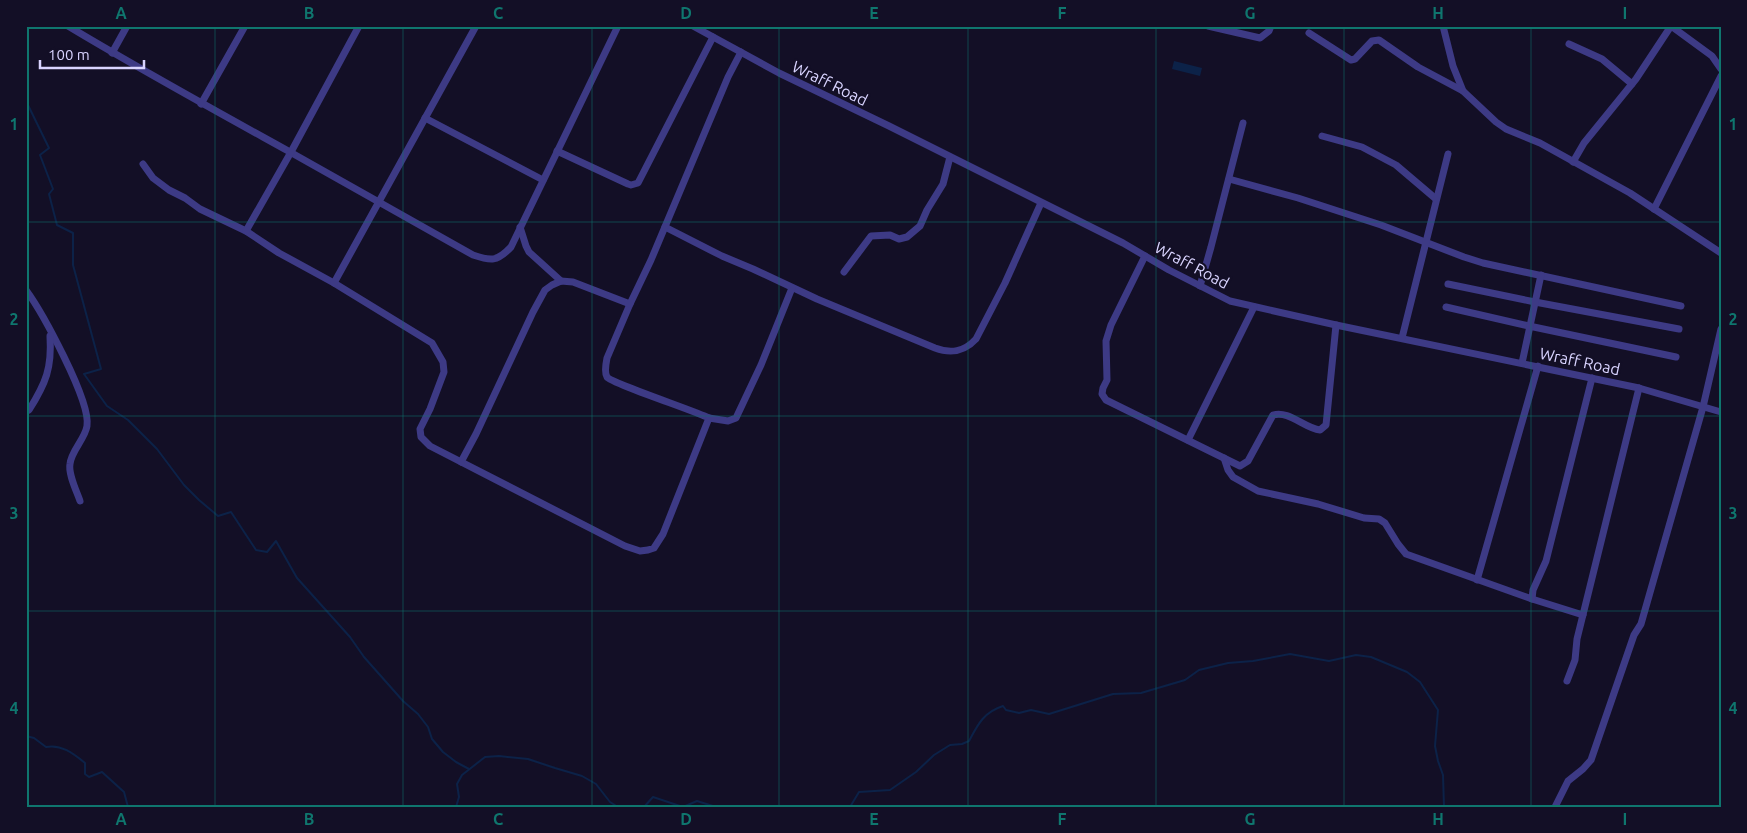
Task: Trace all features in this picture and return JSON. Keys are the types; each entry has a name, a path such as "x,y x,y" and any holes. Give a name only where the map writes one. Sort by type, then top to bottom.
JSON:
{"street":[{"path":"68,26 201,104 291,152 473,255 488,260 496,259 511,247 618,26"},
{"path":"112,53 127,26"},
{"path":"201,104 245,26"},
{"path":"246,231 359,26"},
{"path":"334,283 476,26"},
{"name":"Wraff Road","path":"693,26 779,73 1123,243 1230,301 1638,388 1721,412"},
{"path":"1208,26 1260,38 1269,32 1271,26"},
{"path":"1443,26 1453,66 1463,91"},
{"path":"1573,162 1594,130 1632,84 1671,26 1712,56 1721,69"},
{"path":"1309,33 1351,60 1355,60 1372,41 1379,40 1418,67 1463,91 1506,129 1540,144 1630,193 1718,251 1721,241"},
{"path":"557,151 628,184 638,183 713,37"},
{"path":"1570,44 1602,60 1632,84"},
{"path":"741,52 728,77 607,358 605,366 607,377 626,387 695,411 709,418 728,421 736,418 761,365 792,288"},
{"path":"1654,209 1721,76"},
{"path":"425,118 543,180"},
{"path":"1200,286 1212,247 1243,123"},
{"path":"1322,136 1362,148 1396,166 1436,199"},
{"path":"1402,338 1448,154"},
{"path":"844,272 871,236 890,235 899,239 907,237 920,226 927,210 943,184 950,157"},
{"path":"143,164 153,178 169,190 185,198 200,209 246,231 302,267 334,283 432,343 438,351 444,372 420,433 421,437 430,446 553,508 617,543 632,549 648,550 654,548 663,534 709,418"},
{"path":"1229,179 1298,198 1381,225 1473,260 1681,306"},
{"path":"665,227 792,288 948,352 961,350 969,346 976,339 1005,283 1041,203"},
{"path":"520,227 529,252 561,282"},
{"path":"1145,256 1111,325 1106,341 1107,380 1102,394 1106,400 1240,466 1248,461 1273,415 1279,413 1285,415 1311,429 1320,430 1326,425 1336,325"},
{"path":"549,287 550,272"},
{"path":"1522,363 1541,275"},
{"path":"461,462 545,290 561,282 573,282 630,304"},
{"path":"1448,284 1678,329"},
{"path":"26,290 40,309 71,371 87,416 87,427 69,463 80,501"},
{"path":"1188,440 1254,307"},
{"path":"1446,307 1676,357"},
{"path":"1554,807 1564,786 1583,769 1594,754 1634,636 1641,624 1703,407 1721,329"},
{"path":"29,410 38,396 50,367 50,330"},
{"path":"1477,580 1538,366"},
{"path":"1532,599 1533,590 1546,561 1592,378"},
{"path":"1567,681 1575,660 1577,639 1638,388"},
{"path":"1224,458 1228,470 1233,477 1252,488 1268,494 1318,504 1364,518 1379,519 1385,523 1406,554 1583,615"}],"water":[{"path":"1174,61 1202,68 1200,76 1172,69"}],"waterway":[{"path":"26,101 49,148 40,155 53,189 49,194 57,225 73,233 73,265 101,369 84,374 107,406 128,420 157,449 184,485 199,500 218,516 231,512 256,550 267,552 276,541 297,578 350,637 364,657 403,701 418,714 428,727 432,739 443,752 469,769"},
{"path":"850,807 859,792 890,790 916,772 934,755 950,745 969,741 986,715 1003,706 1006,710 1019,713 1031,710 1049,714 1113,694 1141,693 1185,680 1199,670 1228,663 1253,661 1290,654 1329,661 1356,655 1371,657 1407,672 1420,682 1438,710 1435,746 1443,775 1444,807"},
{"path":"26,736 34,738 46,747 62,748 71,753 85,763 85,774 89,777 102,772 124,792 128,807"},
{"path":"456,807 459,797 457,784 462,775 485,757 499,756 528,759 582,776 596,784 610,802 618,807"},
{"path":"644,807 653,797 683,807 697,801 716,807"}]}
